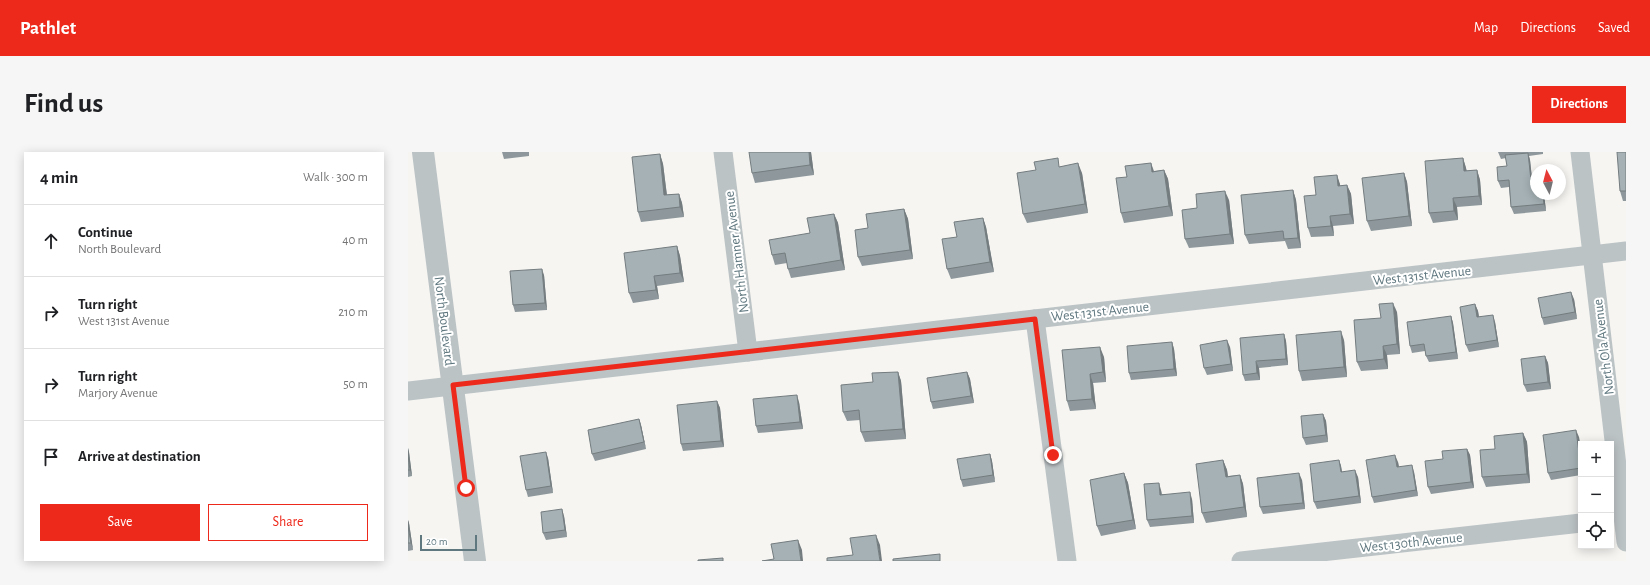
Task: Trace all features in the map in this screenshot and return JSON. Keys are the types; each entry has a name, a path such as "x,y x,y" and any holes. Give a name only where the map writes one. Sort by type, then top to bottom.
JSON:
{"street":[{"name":"North Boulevard","path":"423,152 475,561"},
{"name":"North Hamner Avenue","path":"723,152 748,352"},
{"name":"North Ola Avenue","path":"1580,152 1593,255 1617,519 1626,542"},
{"name":"West 131st Avenue","path":"408,391 1626,251"},
{"path":"1035,319 1067,561"},
{"name":"West 130th Avenue","path":"1241,561 1578,523"}],"building":[{"path":"749,152 809,152 810,165 752,173"},
{"path":"1617,152 1626,152 1626,191 1620,191"},
{"path":"1528,153 1530,171 1530,200 1544,200 1544,204 1511,207 1509,180 1498,181 1497,167 1507,166 1505,155"},
{"path":"660,154 664,195 679,194 680,207 638,212 632,157"},
{"path":"1058,158 1059,167 1078,163 1085,204 1023,214 1017,173 1036,170 1034,162"},
{"path":"1463,158 1464,171 1477,170 1479,196 1453,198 1454,211 1429,213 1425,161"},
{"path":"1151,163 1152,172 1164,170 1169,206 1121,213 1116,178 1127,177 1125,166"},
{"path":"1404,173 1409,216 1367,221 1362,178"},
{"path":"1337,175 1338,186 1347,185 1350,214 1330,216 1331,226 1308,228 1304,196 1316,195 1314,177"},
{"path":"1293,190 1298,238 1284,239 1283,231 1245,235 1241,195"},
{"path":"1225,191 1230,234 1185,239 1182,210 1197,208 1196,194"},
{"path":"904,209 910,250 858,257 855,230 868,228 866,214"},
{"path":"834,214 841,260 788,269 785,253 772,255 769,240 810,233 807,218"},
{"path":"983,218 990,262 947,269 942,239 957,237 954,222"},
{"path":"677,246 680,273 654,276 656,290 629,293 624,253"},
{"path":"542,269 545,303 513,305 510,271"},
{"path":"1571,292 1575,312 1542,318 1538,298"},
{"path":"1393,303 1397,344 1383,346 1384,359 1357,362 1354,320 1381,318 1379,304"},
{"path":"1475,304 1477,317 1493,315 1497,340 1466,345 1460,307"},
{"path":"1451,316 1456,352 1426,356 1424,344 1410,346 1407,322"},
{"path":"1341,331 1344,367 1299,371 1296,335"},
{"path":"1284,334 1286,359 1256,361 1257,373 1243,375 1240,338"},
{"path":"1227,340 1231,364 1204,368 1200,345"},
{"path":"1172,342 1174,369 1129,373 1127,346"},
{"path":"1100,347 1103,372 1090,374 1092,399 1067,401 1062,350"},
{"path":"1545,356 1548,382 1524,385 1521,359"},
{"path":"898,372 903,429 861,432 859,410 843,412 841,385 873,382 872,373"},
{"path":"967,372 971,396 931,402 927,378"},
{"path":"797,395 800,422 756,426 753,399"},
{"path":"717,401 721,441 681,444 677,405"},
{"path":"1323,414 1326,435 1303,438 1301,416"},
{"path":"639,419 644,442 592,454 588,430"},
{"path":"1576,430 1578,445 1578,468 1548,473 1543,435"},
{"path":"1523,433 1527,474 1482,477 1480,450 1495,449 1494,436"},
{"path":"1467,449 1471,482 1428,487 1425,461 1443,459 1442,451"},
{"path":"546,452 551,486 526,490 520,456"},
{"path":"990,454 993,475 961,480 957,459"},
{"path":"408,455 410,470 408,470"},
{"path":"1395,455 1397,467 1412,465 1416,490 1372,497 1366,460"},
{"path":"1223,460 1226,477 1240,475 1244,507 1202,513 1196,464"},
{"path":"1339,460 1341,472 1355,470 1359,496 1314,502 1310,464"},
{"path":"1124,473 1133,520 1097,526 1090,480"},
{"path":"1299,473 1303,503 1260,507 1257,478"},
{"path":"1159,483 1160,495 1190,492 1192,516 1147,520 1144,484"},
{"path":"562,509 565,530 543,533 541,512"},
{"path":"408,526 411,543 408,543"},
{"path":"876,535 880,561 827,561 827,558 853,555 850,538"},
{"path":"798,540 801,561 762,561 774,559 771,544"},
{"path":"940,554 940,561 893,561 893,559"},
{"path":"723,558 723,561 698,561 698,560"}],"route":[{"path":"466,488 453,385 1035,319 1053,455"}]}
